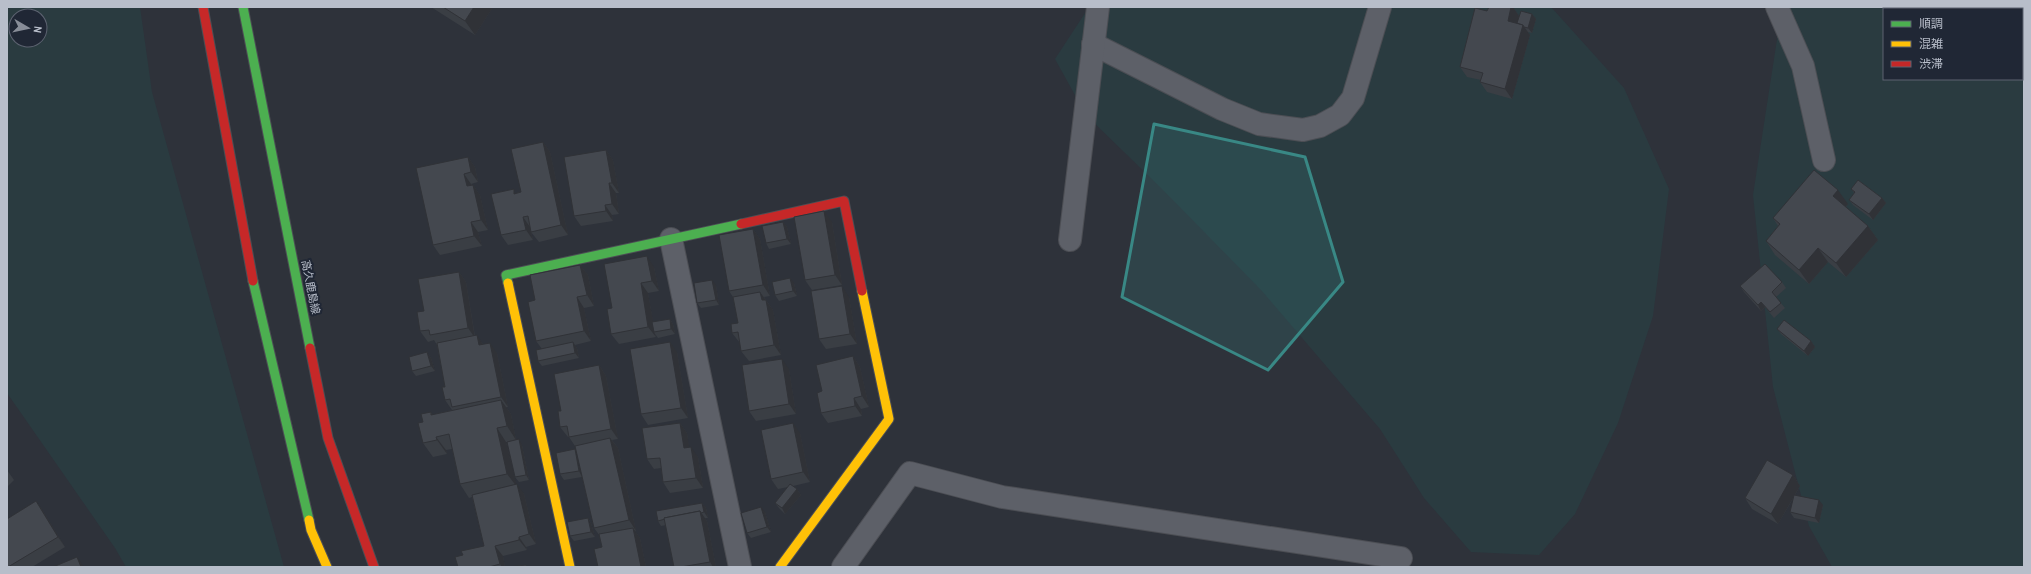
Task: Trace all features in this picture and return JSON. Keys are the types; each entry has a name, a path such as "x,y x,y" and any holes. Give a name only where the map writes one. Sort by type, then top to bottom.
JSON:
{"main road":[{"path":"204,7 251,275 311,530 327,567"},
{"name":"高久鹿島線","path":"244,7 328,438 374,567"},
{"path":"570,567 506,275 844,201 889,419 780,567"}],"street":[{"path":"1070,240 1098,7"},
{"path":"1093,44 1222,109 1259,124 1303,130 1320,126 1340,115 1353,98 1380,7"},
{"path":"1776,7 1803,66 1824,160"},
{"path":"671,239 740,567"},
{"path":"843,567 910,473 1002,497 1401,558"}],"highlighted area":[{"path":"1154,124 1305,157 1343,282 1268,370 1122,297"}],"shaded area":[{"path":"7,7 140,7 152,92 284,567 126,567 115,548 7,393"},
{"path":"1089,7 1551,7 1624,88 1669,189 1653,316 1618,423 1575,514 1539,555 1471,552 1424,498 1380,429 1261,290 1161,188 1086,115 1055,59"},
{"path":"1782,7 2024,7 2024,567 1832,567 1809,526 1773,387 1753,195"}],"building":[{"path":"443,7 474,7 465,21"},
{"path":"1489,7 1511,7 1508,21 1523,25 1505,89 1480,82 1483,73 1460,67 1475,8 1487,11"},
{"path":"1521,11 1532,14 1528,28 1517,23"},
{"path":"543,142 561,225 531,232 528,216 523,217 526,230 501,235 491,194 514,189 514,194 521,192 511,149"},
{"path":"606,150 612,183 609,183 612,204 605,205 606,211 574,216 564,157"},
{"path":"468,157 471,172 464,174 467,186 473,185 481,220 471,222 474,236 433,245 416,168"},
{"path":"1814,170 1838,190 1833,196 1868,226 1836,263 1818,248 1799,270 1766,241 1780,224 1773,218"},
{"path":"1858,180 1882,198 1869,214 1849,200 1855,192 1851,189"},
{"path":"824,211 835,275 805,280 794,217"},
{"path":"783,222 787,239 766,243 762,226"},
{"path":"753,229 763,285 729,291 719,235"},
{"path":"647,256 652,281 641,283 648,327 611,334 607,309 612,308 604,264"},
{"path":"1765,264 1782,282 1772,292 1781,303 1770,312 1761,302 1758,305 1740,286"},
{"path":"580,265 587,295 577,297 584,331 536,341 528,302 535,300 530,275"},
{"path":"459,272 468,328 430,335 429,330 420,331 417,312 424,311 418,279"},
{"path":"790,278 793,291 775,295 772,282"},
{"path":"712,280 716,300 697,303 694,283"},
{"path":"842,286 850,334 819,339 811,291"},
{"path":"760,292 762,300 766,300 774,345 741,351 738,332 732,333 731,324 738,323 733,297"},
{"path":"670,319 671,329 654,332 652,322"},
{"path":"1784,320 1811,341 1804,351 1777,329"},
{"path":"477,335 479,345 490,343 501,397 452,407 450,399 445,400 442,387 445,387 437,343"},
{"path":"573,342 575,353 538,361 536,350"},
{"path":"670,342 681,408 641,414 630,349"},
{"path":"427,352 431,366 412,371 409,357"},
{"path":"853,356 862,396 854,398 855,406 821,413 817,393 822,391 816,365"},
{"path":"782,359 789,404 749,411 742,365"},
{"path":"599,365 611,429 569,437 567,426 560,427 558,411 561,411 554,374"},
{"path":"501,400 507,426 497,428 507,474 460,484 449,434 436,437 437,440 423,443 418,423 423,422 421,414 431,412 431,415"},
{"path":"680,423 684,448 691,447 696,478 663,482 660,458 647,459 642,428"},
{"path":"793,423 803,472 771,479 761,430"},
{"path":"610,438 629,520 594,528 575,446"},
{"path":"519,439 526,475 515,477 507,442"},
{"path":"575,449 579,471 560,474 556,453"},
{"path":"1767,460 1793,475 1771,514 1745,498"},
{"path":"517,484 529,534 519,537 519,540 495,546 500,564 489,567 458,567 455,557 463,555 461,551 484,546 472,495"},
{"path":"790,484 797,489 782,508 775,503"},
{"path":"1794,495 1819,500 1815,518 1790,512"},
{"path":"36,501 58,537 7,567 7,519"},
{"path":"702,503 704,512 701,513 700,511 664,518 665,519 658,521 656,511"},
{"path":"761,507 767,527 747,533 741,513"},
{"path":"700,511 710,562 674,567 664,518"},
{"path":"588,518 591,532 570,536 567,522"},
{"path":"633,528 641,567 598,567 594,549 602,547 599,534"},
{"path":"77,557 81,567 53,567"},
{"path":"526,565 527,567 509,567"}],"traffic: fast":[{"path":"243,7 310,348"},
{"path":"508,283 506,275 741,224"},
{"path":"253,281 309,520"}],"traffic: slow":[{"path":"508,283 570,567"},
{"path":"780,567 889,419 862,291"},
{"path":"309,520 311,530 327,567"}],"traffic: jam":[{"path":"203,7 253,281"},
{"path":"741,224 844,201 862,291"},
{"path":"310,348 328,438 374,567"}]}
